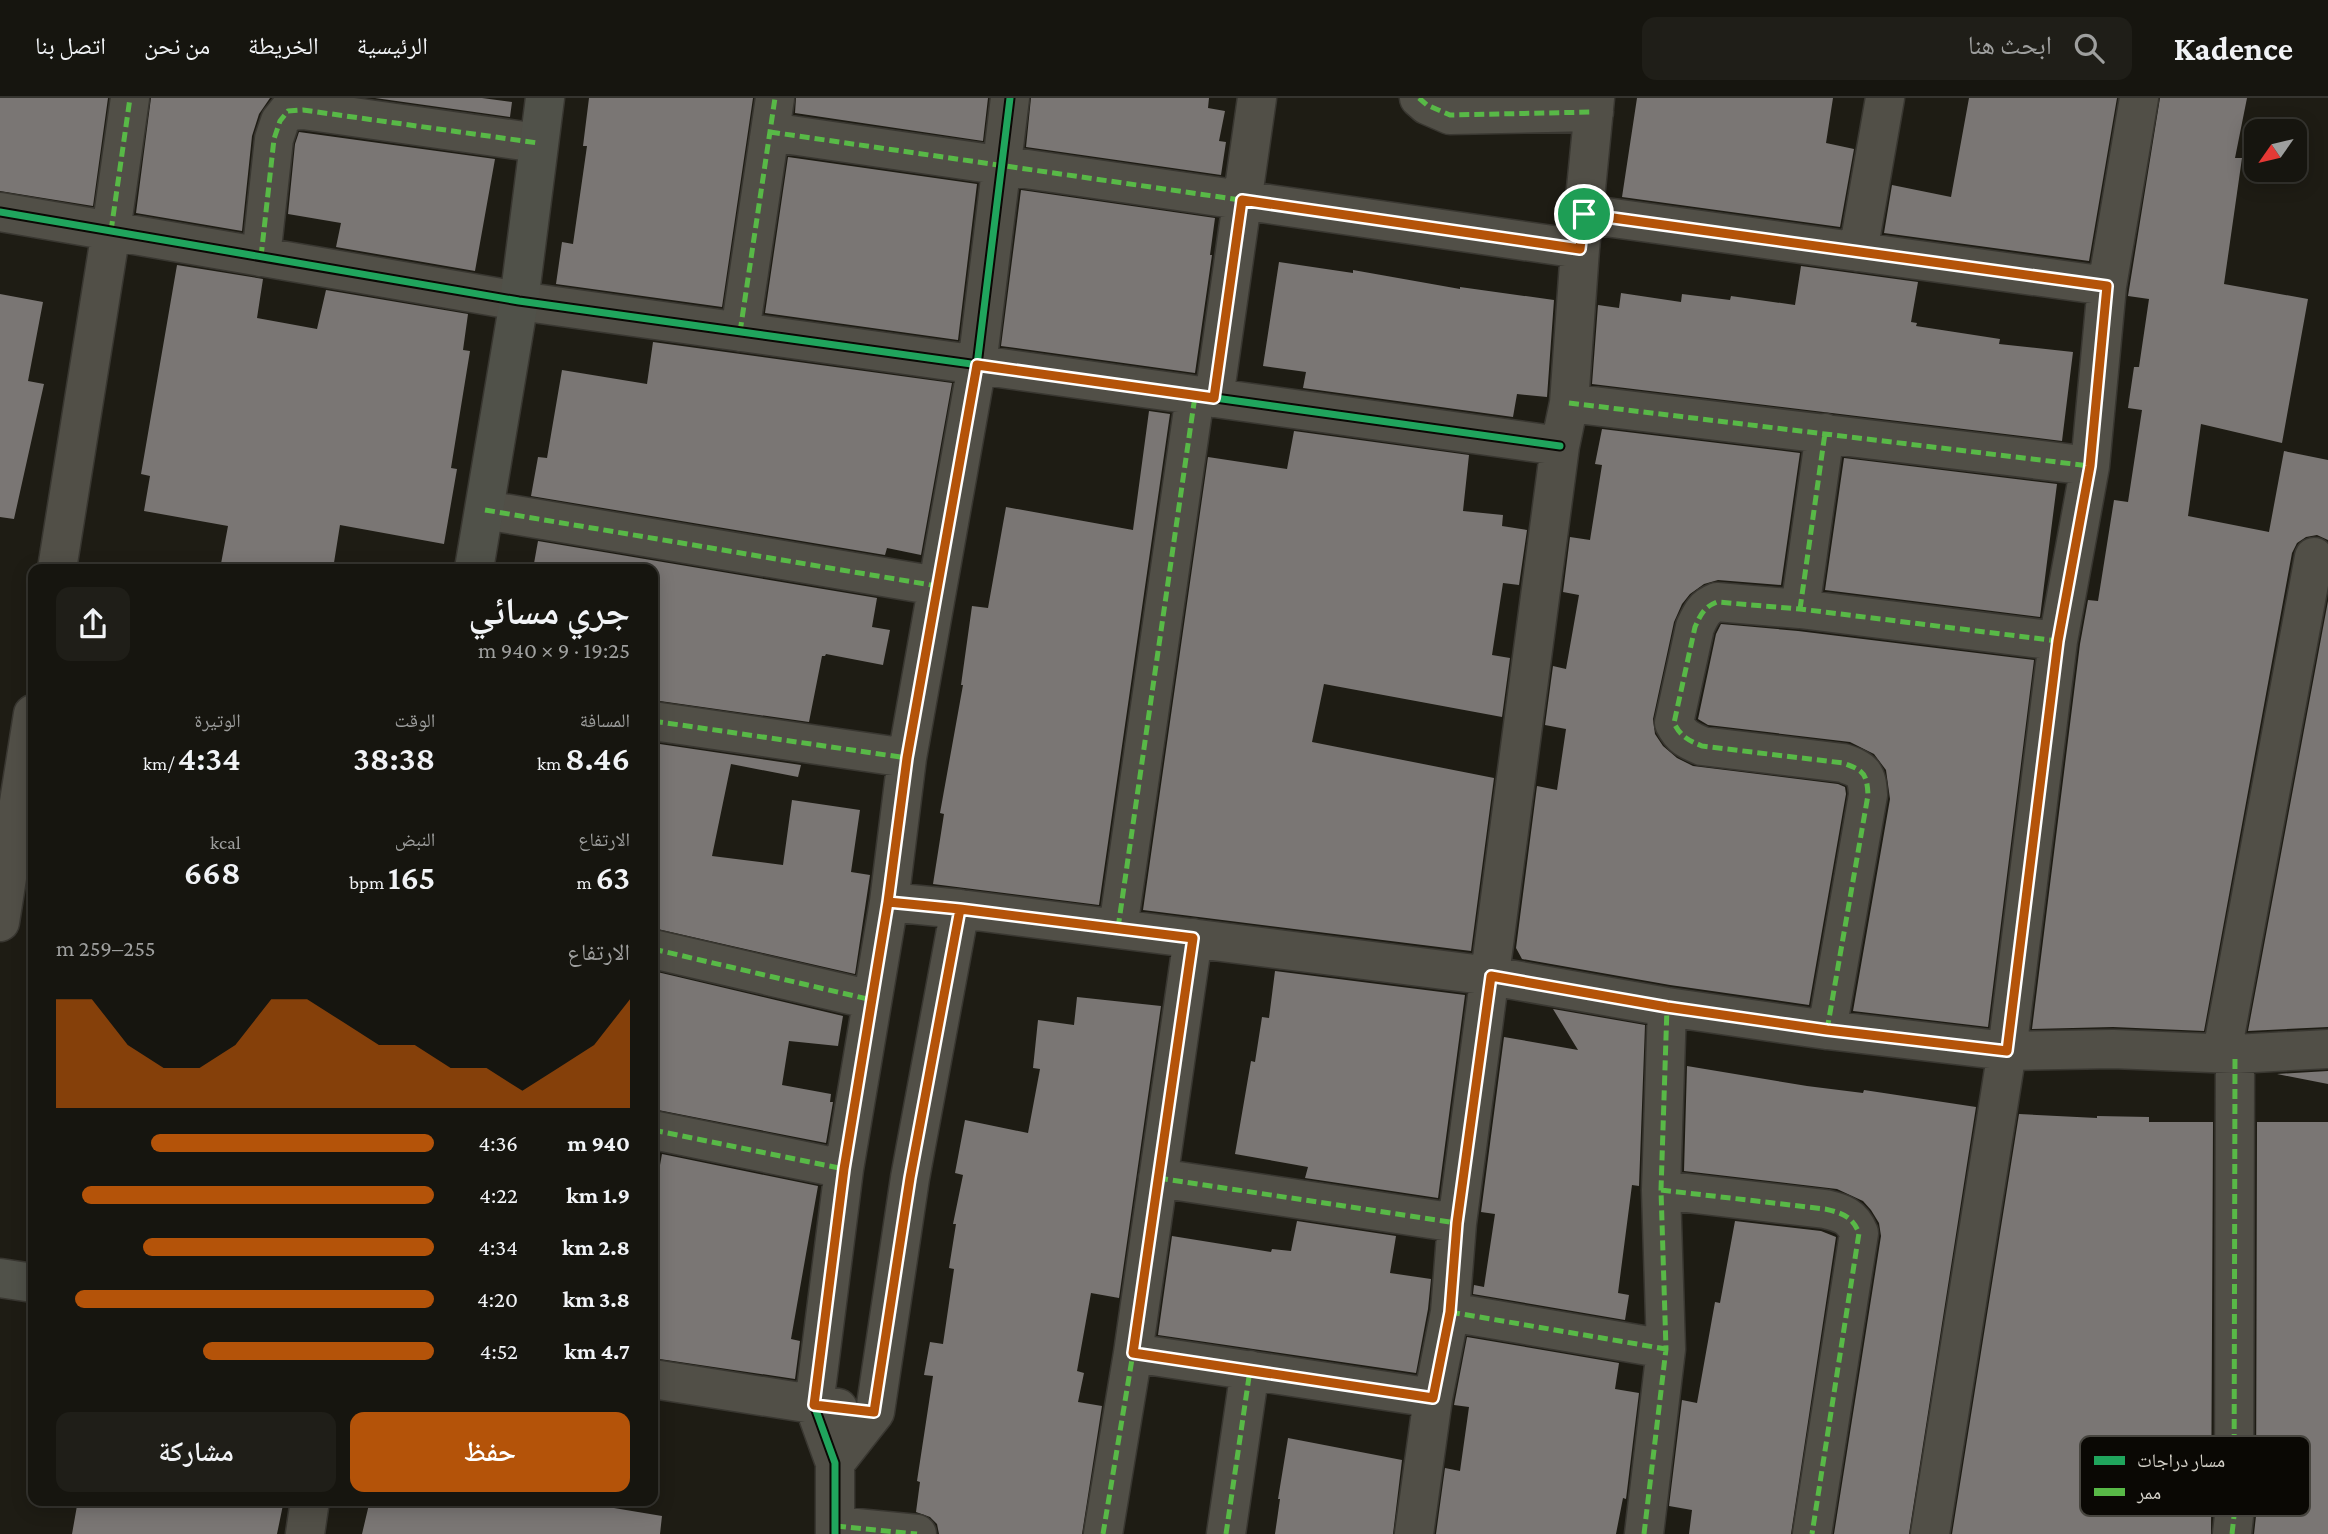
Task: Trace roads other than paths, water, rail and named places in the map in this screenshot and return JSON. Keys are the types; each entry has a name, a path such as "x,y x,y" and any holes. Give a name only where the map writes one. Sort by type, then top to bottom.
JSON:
{"street":[{"path":"58,564 130,98"},
{"path":"475,564 519,301 545,98"},
{"path":"917,1534 835,1530 835,1463 814,1405 844,1169 873,1000 907,758 977,365 1010,98"},
{"path":"1118,929 1205,397 1242,200 1256,98"},
{"path":"1414,1534 1433,1398 1450,1312 1457,1223 1560,446 1569,403 1595,105 1450,116 1419,98"},
{"path":"1857,252 1885,98"},
{"path":"1930,1534 2007,1051 2058,641 2090,466 2107,286 2139,98"},
{"path":"261,257 274,139 280,121 288,111 303,110 538,143"},
{"path":"740,332 773,115 1001,165 1242,200 1582,232 1857,252 2107,286"},
{"path":"0,212 519,301 1560,446"},
{"path":"1569,403 2090,466"},
{"path":"1800,609 1825,433"},
{"path":"485,510 937,586"},
{"path":"2233,1436 2229,1053 2314,557"},
{"path":"1827,1030 1868,794 1867,779 1857,768 1843,763 1702,746 1687,740 1679,733 1674,723 1695,627 1702,612 1707,606 1717,602 1800,609 2058,641"},
{"path":"658,722 907,758"},
{"path":"0,922 28,746"},
{"path":"888,902 1491,976 1667,1007 1827,1030 2007,1051 2113,1049 2229,1053 2328,1049"},
{"path":"835,1463 874,1412 910,1178 960,909"},
{"path":"1103,1534 1133,1353 1193,938"},
{"path":"658,950 873,1000"},
{"path":"1644,1534 1666,1349 1661,1190 1667,1007"},
{"path":"658,1131 844,1169"},
{"path":"1158,1178 1457,1223"},
{"path":"1661,1190 1825,1209 1849,1217 1855,1223 1859,1233 1812,1534"},
{"path":"0,1279 28,1282"},
{"path":"1450,1312 1666,1349"},
{"path":"1133,1353 1433,1398"},
{"path":"1226,1534 1250,1370"},
{"path":"658,1380 874,1412"},
{"path":"305,1534 309,1506"},
{"path":"2232,1534 2234,1516"}]}
